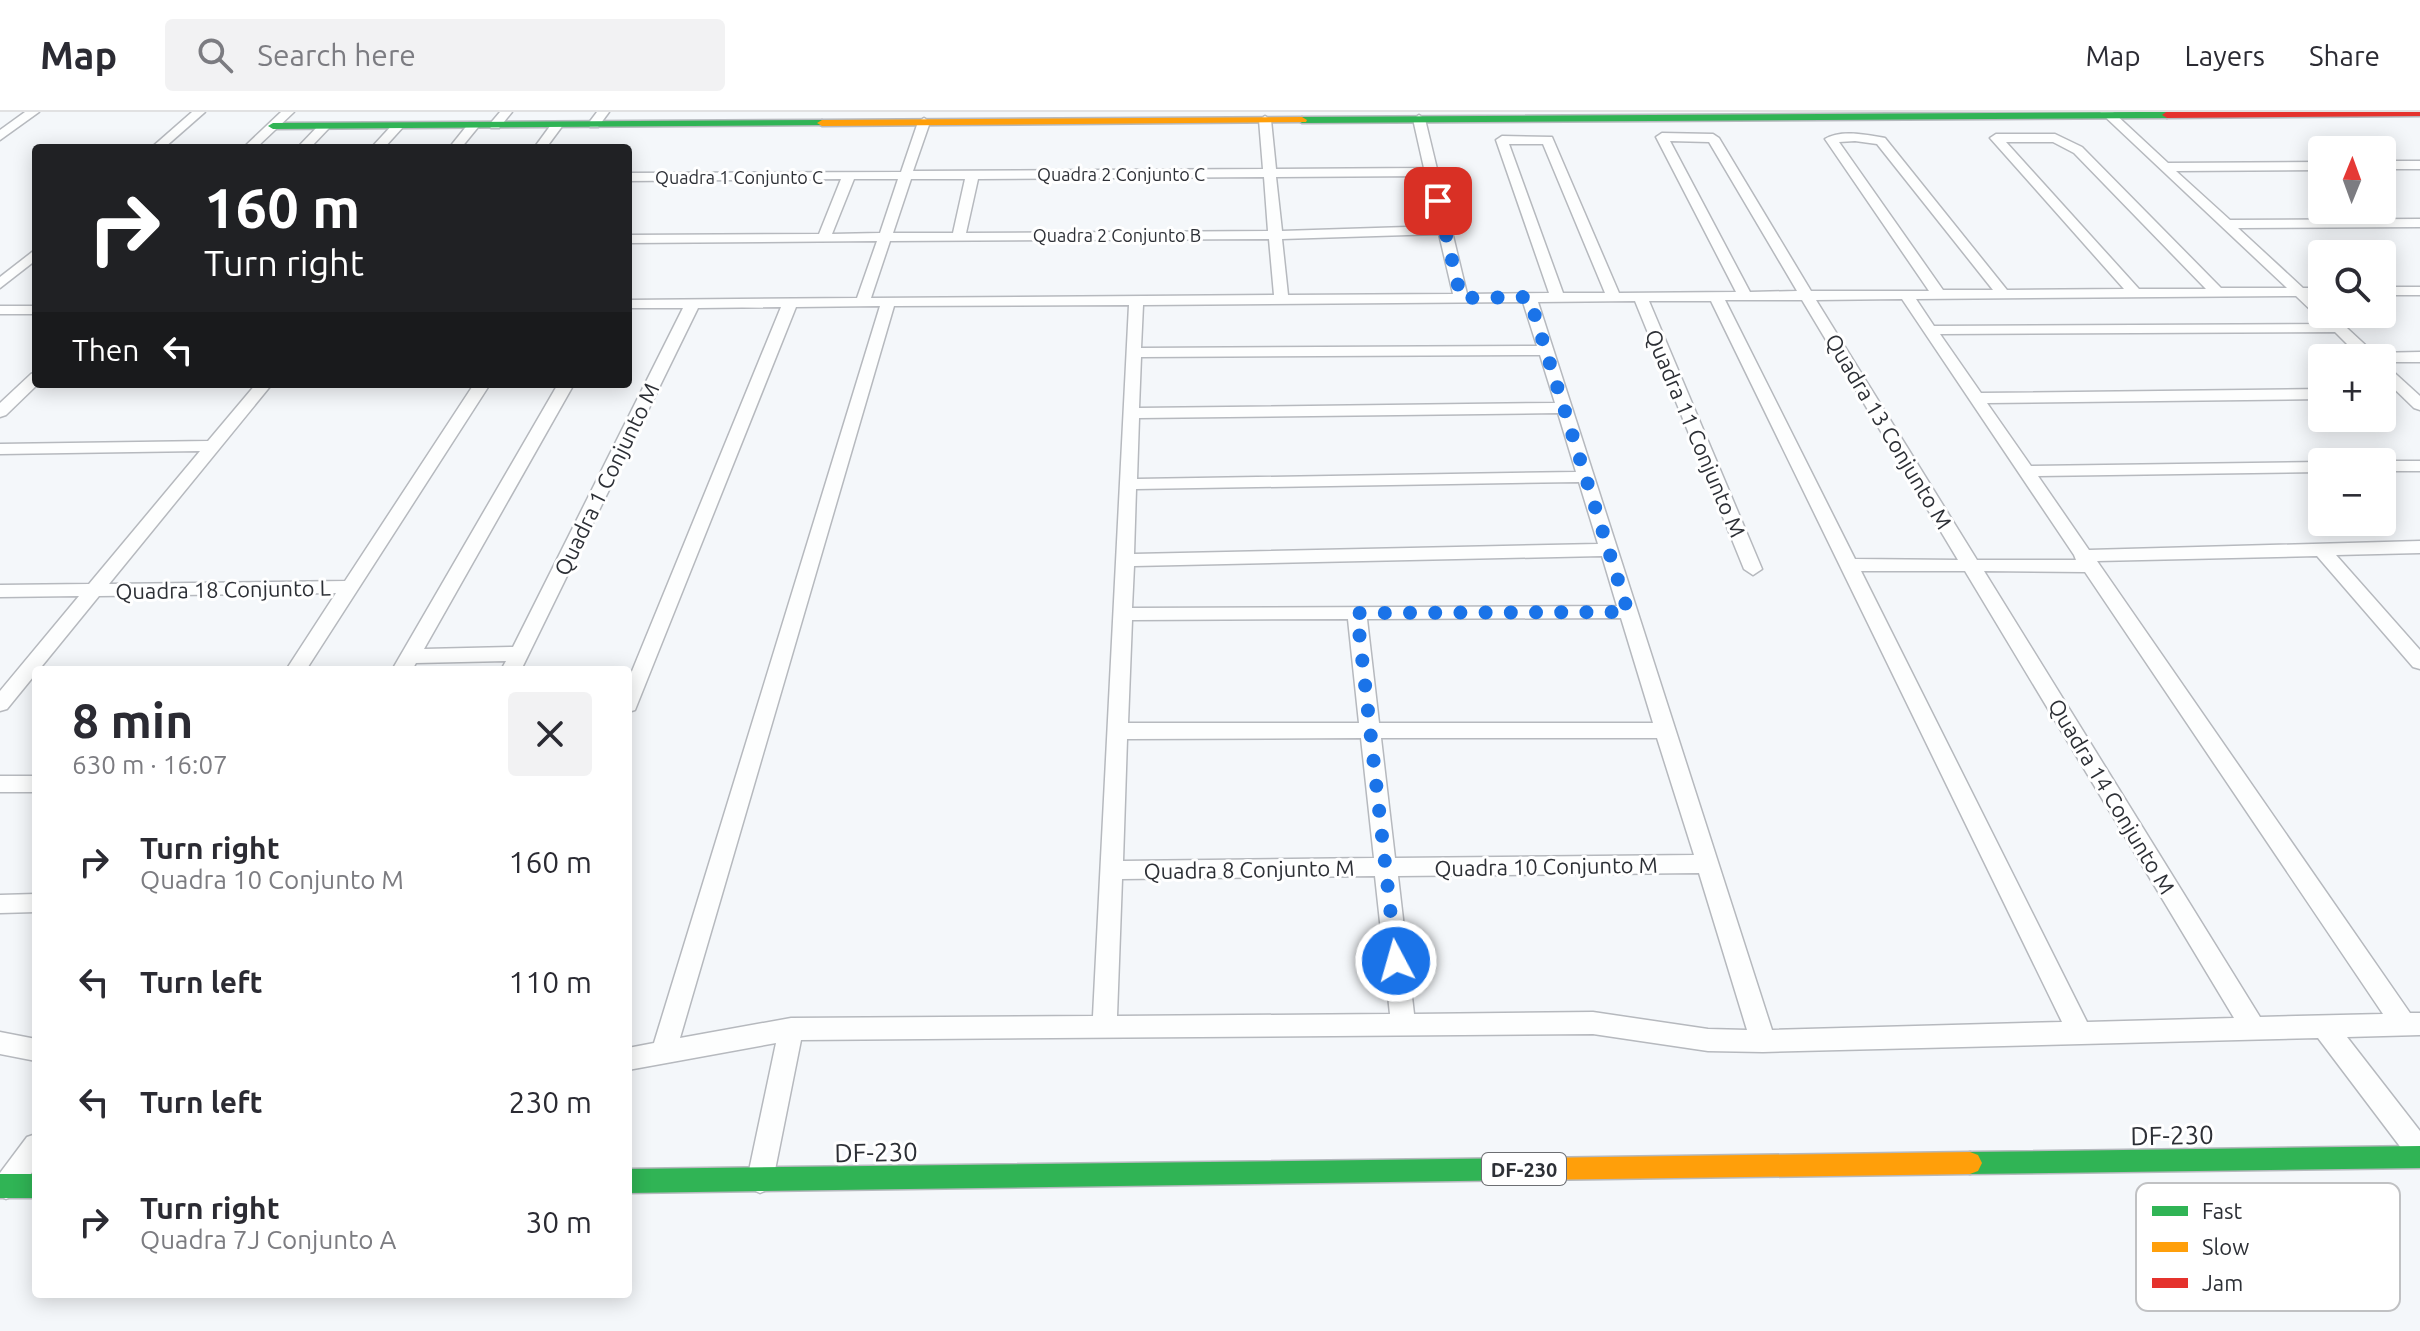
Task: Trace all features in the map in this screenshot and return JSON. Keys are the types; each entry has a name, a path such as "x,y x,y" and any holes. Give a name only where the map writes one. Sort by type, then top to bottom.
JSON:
{"street":[{"path":"0,136 33,112"},
{"path":"162,144 199,112"},
{"path":"253,144 288,112"},
{"path":"2108,113 2308,301"},
{"path":"273,126 324,127 391,121 473,126 500,118 557,125 599,118 1356,116 1419,119 1469,115 2420,113"},
{"path":"1841,114 1855,137"},
{"path":"2007,115 2029,137"},
{"path":"1517,116 1522,140"},
{"path":"1678,116 1682,138 1662,137 1745,296"},
{"path":"1253,117 1270,173 1281,299"},
{"path":"863,302 906,176 935,119"},
{"path":"1419,119 1461,298"},
{"path":"379,144 391,121"},
{"path":"543,144 557,125"},
{"path":"458,144 473,126"},
{"path":"307,144 324,127"},
{"path":"1939,295 1831,139 1855,137 1881,141 2003,294"},
{"name":"Quadra 13 Conjunto M","path":"1682,138 1713,138 1972,567"},
{"path":"2135,293 1996,138 2055,138 2078,150 2218,293"},
{"path":"1557,297 1502,140 1548,140 1614,297"},
{"path":"2396,165 2420,165"},
{"path":"2165,167 2308,166"},
{"name":"Quadra 2 Conjunto C","path":"906,176 1431,172"},
{"path":"959,236 972,175"},
{"path":"824,237 849,176"},
{"name":"Quadra 1 Conjunto C","path":"632,177 906,176"},
{"path":"2226,224 2420,223"},
{"name":"Quadra 2 Conjunto B","path":"632,239 1276,235 1445,230"},
{"path":"0,284 32,256"},
{"path":"2396,291 2420,291"},
{"path":"632,304 2308,292"},
{"path":"1906,295 2085,561 2411,1024"},
{"path":"1716,296 2080,1033"},
{"path":"1529,297 1763,1041"},
{"name":"Quadra 11 Conjunto M","path":"1640,297 1753,569"},
{"path":"1105,1027 1136,300"},
{"path":"664,1051 888,302"},
{"name":"Quadra 1 Conjunto M","path":"406,663 515,662 693,303"},
{"path":"632,695 790,303"},
{"path":"2,312 32,310"},
{"path":"1930,330 2338,328 2355,344"},
{"path":"1134,353 1546,350"},
{"path":"2396,357 2420,357"},
{"path":"0,412 32,381"},
{"path":"2396,382 2420,405"},
{"path":"38,666 95,590 261,388"},
{"path":"299,666 479,388"},
{"name":"Quadra 1 Conjunto M","path":"406,663 564,388"},
{"path":"2396,392 2407,392"},
{"path":"1976,398 2308,394"},
{"path":"1131,413 1564,408"},
{"path":"0,449 213,446"},
{"path":"2396,466 2420,466"},
{"path":"2025,471 2308,467"},
{"path":"1128,484 1586,477"},
{"path":"1849,565 1972,567 2321,549 2420,547"},
{"path":"2321,549 2420,662"},
{"path":"1125,560 1609,550"},
{"name":"Quadra 14 Conjunto M","path":"1972,567 2252,1026"},
{"name":"Quadra 18 Conjunto L","path":"0,591 350,587"},
{"path":"1123,614 1628,612"},
{"path":"1357,613 1403,1024"},
{"path":"2,700 28,680"},
{"path":"1118,731 1665,730"},
{"path":"0,784 32,784"},
{"name":"Quadra 10 Conjunto M","path":"1385,867 1707,864"},
{"name":"Quadra 8 Conjunto M","path":"1112,870 1385,867"},
{"path":"0,904 32,903"},
{"path":"632,1058 791,1029 1593,1023 1708,1040 1763,1041 2411,1024"},
{"path":"2323,1025 2420,1155"},
{"path":"760,1180 791,1029"},
{"path":"0,1043 32,1049"},
{"path":"3,1186 32,1151"},
{"name":"DF-230","path":"632,1181 2420,1155"},
{"path":"3,1186 32,1186"}],"traffic: fast":[{"path":"1302,120 2167,115"},
{"path":"273,126 822,123"},
{"path":"1970,1163 2420,1157"},
{"path":"632,1181 1534,1169"},
{"path":"0,1186 32,1186"}],"traffic: slow":[{"path":"822,123 1302,120"},
{"path":"1534,1169 1970,1163"}],"traffic: jam":[{"path":"2167,115 2420,113"}],"route":[{"path":"1396,961 1357,613 1628,612 1529,297 1461,298 1438,201"}]}
